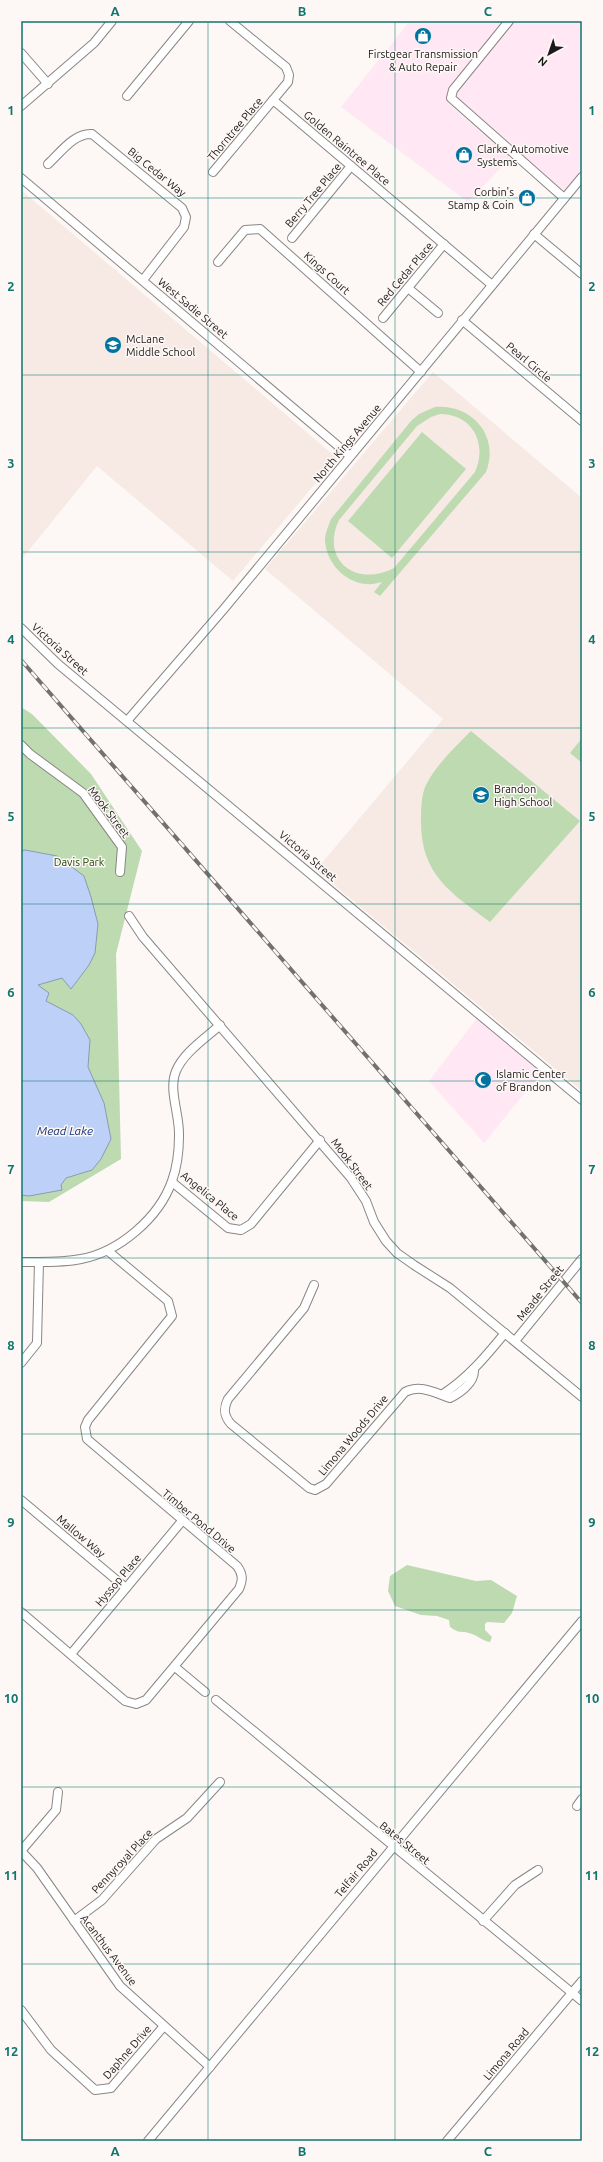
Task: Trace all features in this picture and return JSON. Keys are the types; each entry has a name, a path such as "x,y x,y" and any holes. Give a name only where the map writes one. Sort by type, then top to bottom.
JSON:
{"street":[{"path":"21,106 94,43 112,21"},
{"path":"127,96 189,21"},
{"path":"230,21 286,67 289,75 288,82 273,100"},
{"path":"509,21 453,90 451,98 564,198"},
{"path":"21,54 48,84"},
{"name":"Golden Raintree Place","path":"273,100 492,284"},
{"name":"Thorntree Place","path":"213,172 273,100"},
{"name":"Big Cedar Way","path":"48,164 76,137 84,133 92,134 182,208 186,217 184,227 143,280"},
{"name":"Berry Tree Place","path":"292,238 351,166"},
{"name":"North Kings Avenue","path":"127,721 421,372 462,320 582,177"},
{"name":"West Sadie Street","path":"21,178 350,456"},
{"name":"Kings Court","path":"218,262 245,230 260,229 421,372"},
{"path":"534,234 582,274"},
{"name":"Red Cedar Place","path":"383,318 444,244"},
{"path":"408,288 438,313"},
{"name":"Pearl Circle","path":"462,320 582,421"},
{"name":"Victoria Street","path":"21,628 47,655 582,1100"},
{"name":"Mook Street","path":"21,745 30,754 83,793 122,847 120,872"},
{"name":"Mook Street","path":"130,916 143,937 320,1140 360,1190 374,1222 386,1241 414,1265 450,1288 582,1397"},
{"name":"Angelica Place","path":"220,1025 184,1058 175,1072 173,1083 179,1118 179,1135 176,1166 172,1182 228,1228 241,1230 251,1224 320,1140"},
{"path":"21,1262 60,1262 83,1259 108,1251 130,1236 148,1219 172,1182"},
{"name":"Timber Pond Drive","path":"21,1612 131,1704 142,1703 175,1667 239,1589 242,1583 241,1571 237,1566 91,1444 84,1433 88,1420 172,1316 168,1301 108,1251"},
{"name":"Meade Street","path":"515,1341 582,1259"},
{"path":"21,1363 37,1343 39,1262"},
{"name":"Limona Woods Drive","path":"314,1284 304,1308 228,1399 224,1412 226,1418 231,1424 303,1485 315,1490 326,1484 405,1392 416,1388 443,1394 450,1398 473,1378 474,1371 506,1333"},
{"name":"Mallow Way","path":"21,1500 126,1588"},
{"name":"Hyssop Place","path":"71,1654 182,1521"},
{"name":"Telfair Road","path":"148,2141 582,1621"},
{"path":"175,1667 205,1692"},
{"name":"Bates Street","path":"216,1700 392,1847 582,2001"},
{"name":"Pennyroyal Place","path":"74,1921 102,1900 156,1839 187,1818 220,1782"},
{"path":"21,1851 56,1810 58,1792"},
{"name":"Acanthus Avenue","path":"21,1851 37,1868 120,1986 210,2067"},
{"path":"483,1921 515,1885 538,1870"},
{"name":"Limona Road","path":"447,2141 582,1981"},
{"name":"Daphne Drive","path":"21,2010 51,2050 95,2090 111,2088 164,2026"}],"shaded area":[{"path":"410,21 504,21 447,92 447,99 450,105 510,158 468,202 341,107"},
{"path":"515,21 582,21 582,171 565,191 540,171 455,96 455,93"},
{"name":"McLane Middle School","path":"21,190 337,458 233,581 97,466 21,560"},
{"name":"Brandon High School","path":"433,372 582,498 582,1091 316,870 443,719 265,569"},
{"path":"477,1018 542,1072 484,1143 429,1081"}],"green space":[{"path":"435,407 448,407 461,411 471,417 480,425 486,435 489,446 489,459 486,472 380,596 374,592 382,582 366,584 358,582 350,579 338,570 326,548 326,535 331,519 411,421 419,414","holes":["440,414 451,415 461,419 469,425 478,441 480,451 479,461 475,472 394,568 380,573 367,575 355,572 345,566 338,558 334,547 334,534 339,520 417,426 431,417"]},
{"path":"422,432 466,469 392,558 348,521"},
{"name":"Davis Park","path":"21,707 32,714 91,774 142,851 116,954 121,1159 49,1202 21,1201"},
{"path":"471,731 580,821 490,922 451,892 441,881 426,856 422,840 421,808 423,793 426,785 440,763"},
{"path":"582,738 582,763 570,753"},
{"path":"407,1565 476,1581 491,1580 517,1596 512,1613 504,1623 487,1622 485,1624 485,1630 492,1637 490,1642 466,1632 459,1632 450,1627 449,1620 437,1616 421,1615 395,1606 388,1591 390,1576"}],"water":[{"name":"Mead Lake","path":"25,850 57,856 84,876 91,897 98,924 95,953 89,965 71,989 62,978 38,985 49,993 46,1001 73,1015 81,1024 90,1040 88,1067 104,1103 111,1139 101,1159 92,1170 66,1178 61,1185 62,1190 29,1196 21,1195 21,851"}],"railway":[{"path":"21,660 582,1303"}],"place":[{"name":"Firstgear Transmission & Auto Repair","path":"423,36"},
{"name":"Clarke Automotive Systems","path":"464,155"},
{"name":"Corbin's Stamp & Coin","path":"527,198"},
{"name":"McLane Middle School","path":"113,345"},
{"name":"Brandon High School","path":"481,795"},
{"name":"Islamic Center of Brandon","path":"483,1080"}]}
